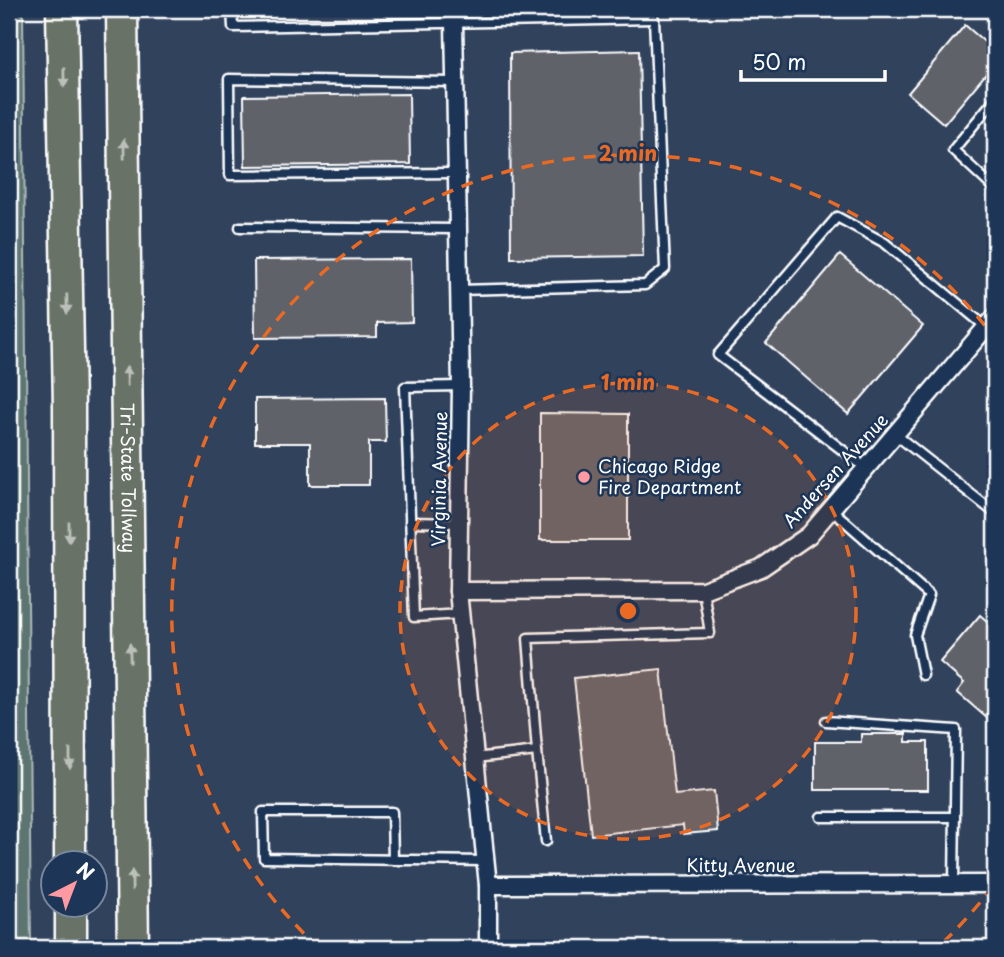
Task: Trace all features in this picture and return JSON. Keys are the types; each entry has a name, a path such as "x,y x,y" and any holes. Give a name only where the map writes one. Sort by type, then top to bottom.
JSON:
{"highway":[{"path":"62,9 69,407 71,848"},
{"name":"Tri-State Tollway","path":"122,9 133,948"},
{"path":"71,918 71,948"}],"street":[{"name":"Virginia Avenue","path":"455,15 461,386 458,591 486,861 488,948"},
{"name":"Andersen Avenue","path":"458,591 703,590 761,568 809,535 991,322"},
{"name":"Kitty Avenue","path":"488,886 995,884"}],"lane":[{"path":"232,9 233,27 455,15 654,19"},
{"path":"640,9 654,19"},
{"path":"458,290 645,285 665,269 654,19"},
{"path":"455,82 229,79 230,175 456,173"},
{"path":"995,99 953,150 995,189"},
{"path":"866,468 718,355 836,217 885,243 991,322"},
{"path":"240,228 457,229"},
{"path":"461,386 405,387 414,617 461,614"},
{"path":"895,434 995,513"},
{"path":"831,509 929,595 915,635 923,675"},
{"path":"410,522 459,523"},
{"path":"546,841 528,638 710,634 703,590"},
{"path":"826,721 957,730 954,885"},
{"path":"475,758 537,751"},
{"path":"393,860 392,812 263,812 264,858 393,860 486,861"},
{"path":"821,817 955,817"}],"green space":[{"path":"9,9 23,9 31,948 9,948"}],"building":[{"path":"965,25 995,51 995,63 944,124 908,93"},
{"path":"639,50 643,256 511,258 510,53"},
{"path":"409,94 410,164 245,166 244,96"},
{"path":"840,255 923,326 848,414 766,343"},
{"path":"411,259 412,322 377,323 377,337 255,338 254,260"},
{"path":"385,398 386,442 369,442 369,485 310,485 310,443 255,443 255,399"},
{"name":"Chicago Ridge Fire Department","path":"540,413 628,414 628,540 540,540"},
{"path":"980,615 995,628 995,725 957,692 964,683 940,662"},
{"path":"661,669 675,795 714,791 718,831 684,834 683,825 591,835 574,678"},
{"path":"861,734 906,734 906,742 928,742 928,790 815,790 815,742 861,742"}],"place":[{"name":"Chicago Ridge Fire Department","path":"584,477"}]}
